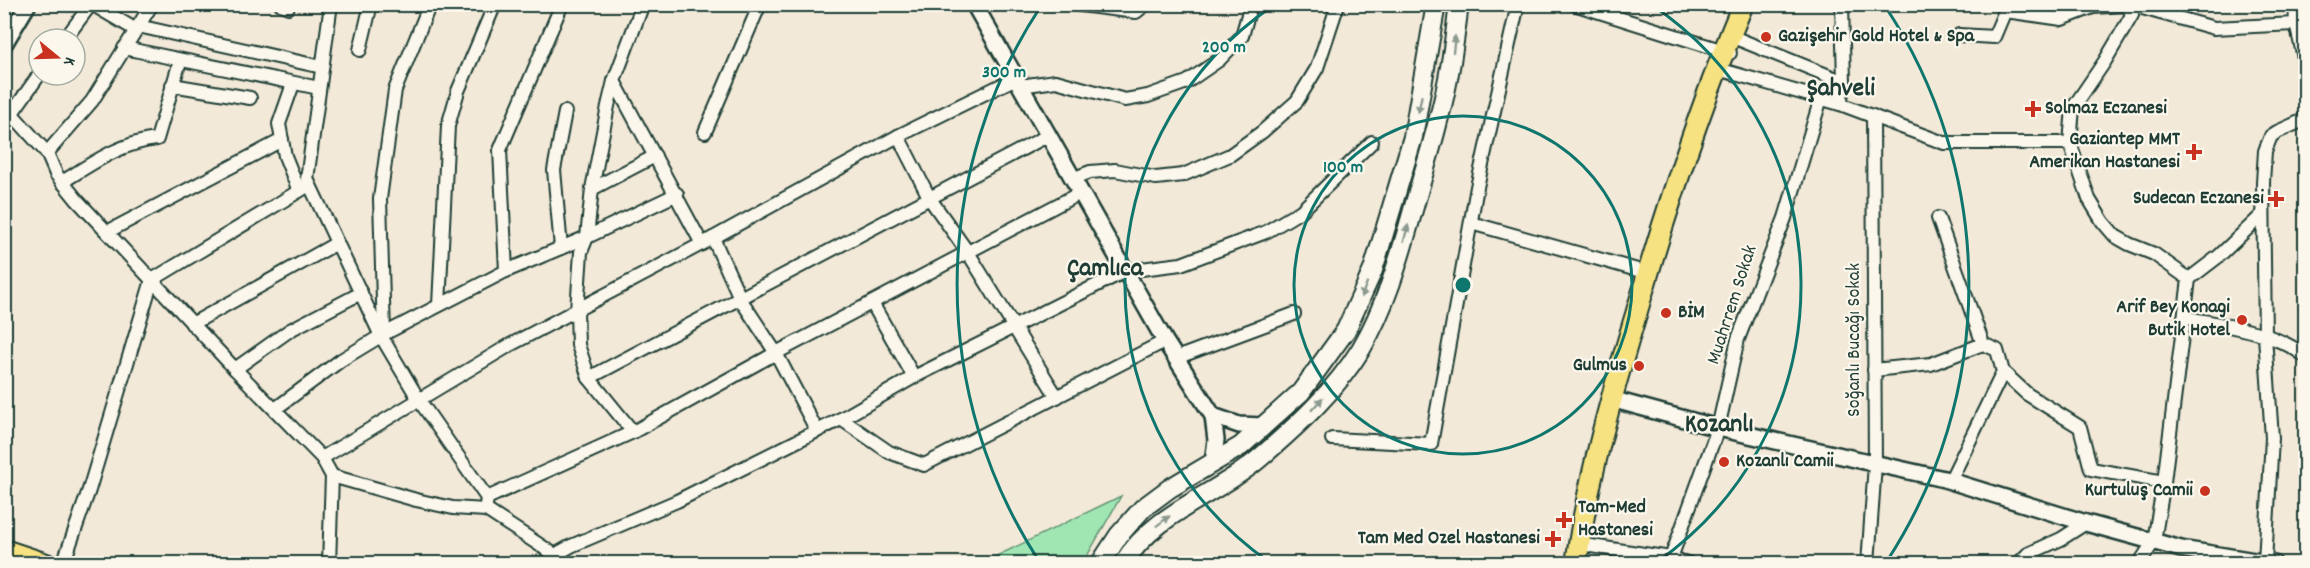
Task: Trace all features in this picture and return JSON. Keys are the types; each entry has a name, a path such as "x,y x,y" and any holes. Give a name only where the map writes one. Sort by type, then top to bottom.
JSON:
{"main road":[{"path":"1100,564 1119,535 1143,508 1170,488 1241,446 1301,392 1346,330 1369,279 1413,137 1436,4"},
{"path":"1123,564 1132,549 1161,521 1230,481 1298,424 1360,351 1377,319 1395,274 1439,119 1452,57 1459,4"},
{"path":"1589,555 1622,402 1683,190 1730,54 1743,4"},
{"path":"1576,564 1590,489 1613,392 1648,273 1730,54 1753,4"},
{"path":"4,550 46,564"}],"street":[{"path":"4,44 28,4"},
{"path":"74,27 92,4 137,28 322,67"},
{"path":"47,153 92,101 152,4"},
{"path":"281,4 288,7 289,4"},
{"path":"63,564 89,490 152,280 304,188 331,4"},
{"path":"360,50 371,4"},
{"path":"382,335 380,199 394,90 430,4"},
{"path":"439,305 448,126 458,91 495,4"},
{"path":"506,271 500,150 562,4"},
{"path":"633,432 589,378 578,345 577,311 581,252 587,237 592,189 614,81 643,4"},
{"path":"705,132 760,4"},
{"path":"974,4 1165,341 1213,416 1216,440 1213,464"},
{"path":"1072,4 1136,12 1146,4"},
{"path":"322,458 510,345 707,241 898,136 1018,82 1056,81 1125,100 1148,96 1187,82 1219,60 1242,36 1251,4"},
{"path":"1072,179 1090,172 1114,170 1156,178 1183,175 1230,155 1262,132 1297,101 1317,68 1338,4"},
{"path":"1332,439 1431,444 1487,140 1518,4"},
{"path":"1574,4 1730,54 1844,82"},
{"path":"1840,104 1844,82 1842,4"},
{"path":"2295,4 2296,24 2306,66"},
{"path":"1959,35 1994,37 2006,11 2062,19 2093,7 2128,5 2214,28 2296,24"},
{"path":"2128,5 2132,15 2105,61 2073,108 2070,143 2089,199 2115,236 2154,254 2189,279"},
{"path":"124,48 319,88"},
{"path":"1730,54 1821,98 1944,143 2018,145 2070,143"},
{"path":"63,182 116,149 139,141 157,139 180,61"},
{"path":"614,81 677,194 776,353 817,431"},
{"path":"293,84 279,124 285,156 337,243 382,335 419,400 487,504 553,559 571,546 677,501 841,420 914,377 1125,271 1181,264 1266,232 1301,211 1372,142"},
{"path":"172,85 250,98"},
{"path":"28,87 8,109 47,153 56,174 234,369 322,458 332,476 329,564"},
{"name":"Muahrrem Sokak","path":"1671,558 1718,428 1738,339 1785,218 1821,98"},
{"path":"561,248 554,170 565,112"},
{"name":"Soğanlı Bucağı Sokak","path":"1868,564 1875,464 1873,116"},
{"path":"1622,402 1718,428 1950,481 2086,523 2181,549 2269,563 2272,438 2265,336 2263,182 2267,144 2277,132 2306,119"},
{"path":"898,136 930,199 969,254 1057,397"},
{"path":"589,378 741,300 837,246 1047,136"},
{"path":"107,232 282,140"},
{"path":"592,189 655,156"},
{"path":"275,409 341,360 382,335 506,271 587,237 677,194"},
{"path":"332,476 453,508 487,504 633,432 776,353 1080,194"},
{"path":"2139,564 2154,541 2164,482 2189,279 2219,256 2264,214"},
{"path":"1938,218 1983,344"},
{"path":"1471,223 1648,273"},
{"path":"192,324 337,243"},
{"path":"234,369 290,330 361,293"},
{"path":"872,303 914,377"},
{"path":"1176,358 1294,314"},
{"path":"2184,317 2265,336 2290,346 2306,357"},
{"path":"841,420 889,452 924,465 1165,341"},
{"path":"1874,370 1931,364 1983,344 1997,350 2003,372 2027,394 2080,427 2091,469 2164,482"},
{"path":"1950,481 2003,372"},
{"path":"1213,416 1239,425 1263,426"},
{"path":"2018,564 2028,554 2061,539 2086,523"},
{"path":"1589,555 1671,558 1690,564"}],"green space":[{"path":"1121,496 1083,563 982,563"}],"place":[{"name":"Gazişehir Gold Hotel & Spa","path":"1766,37"},
{"name":"Solmaz Eczanesi","path":"2033,109"},
{"name":"Gaziantep MMT Amerikan Hastanesi","path":"2194,152"},
{"name":"Sudecan Eczanesi","path":"2276,199"},
{"name":"BİM","path":"1666,313"},
{"name":"Arif Bey Konagi Butik Hotel","path":"2242,320"},
{"name":"Gulmus","path":"1639,366"},
{"name":"Kozanlı Camii","path":"1724,462"},
{"name":"Kurtuluş Camii","path":"2205,491"},
{"name":"Tam-Med Hastanesi","path":"1564,520"},
{"name":"Tam Med Ozel Hastanesi","path":"1553,539"}],"district":[{"name":"Şahveli","path":"1841,89"},
{"name":"Çamlıca","path":"1105,269"},
{"name":"Kozanlı","path":"1719,425"}]}
